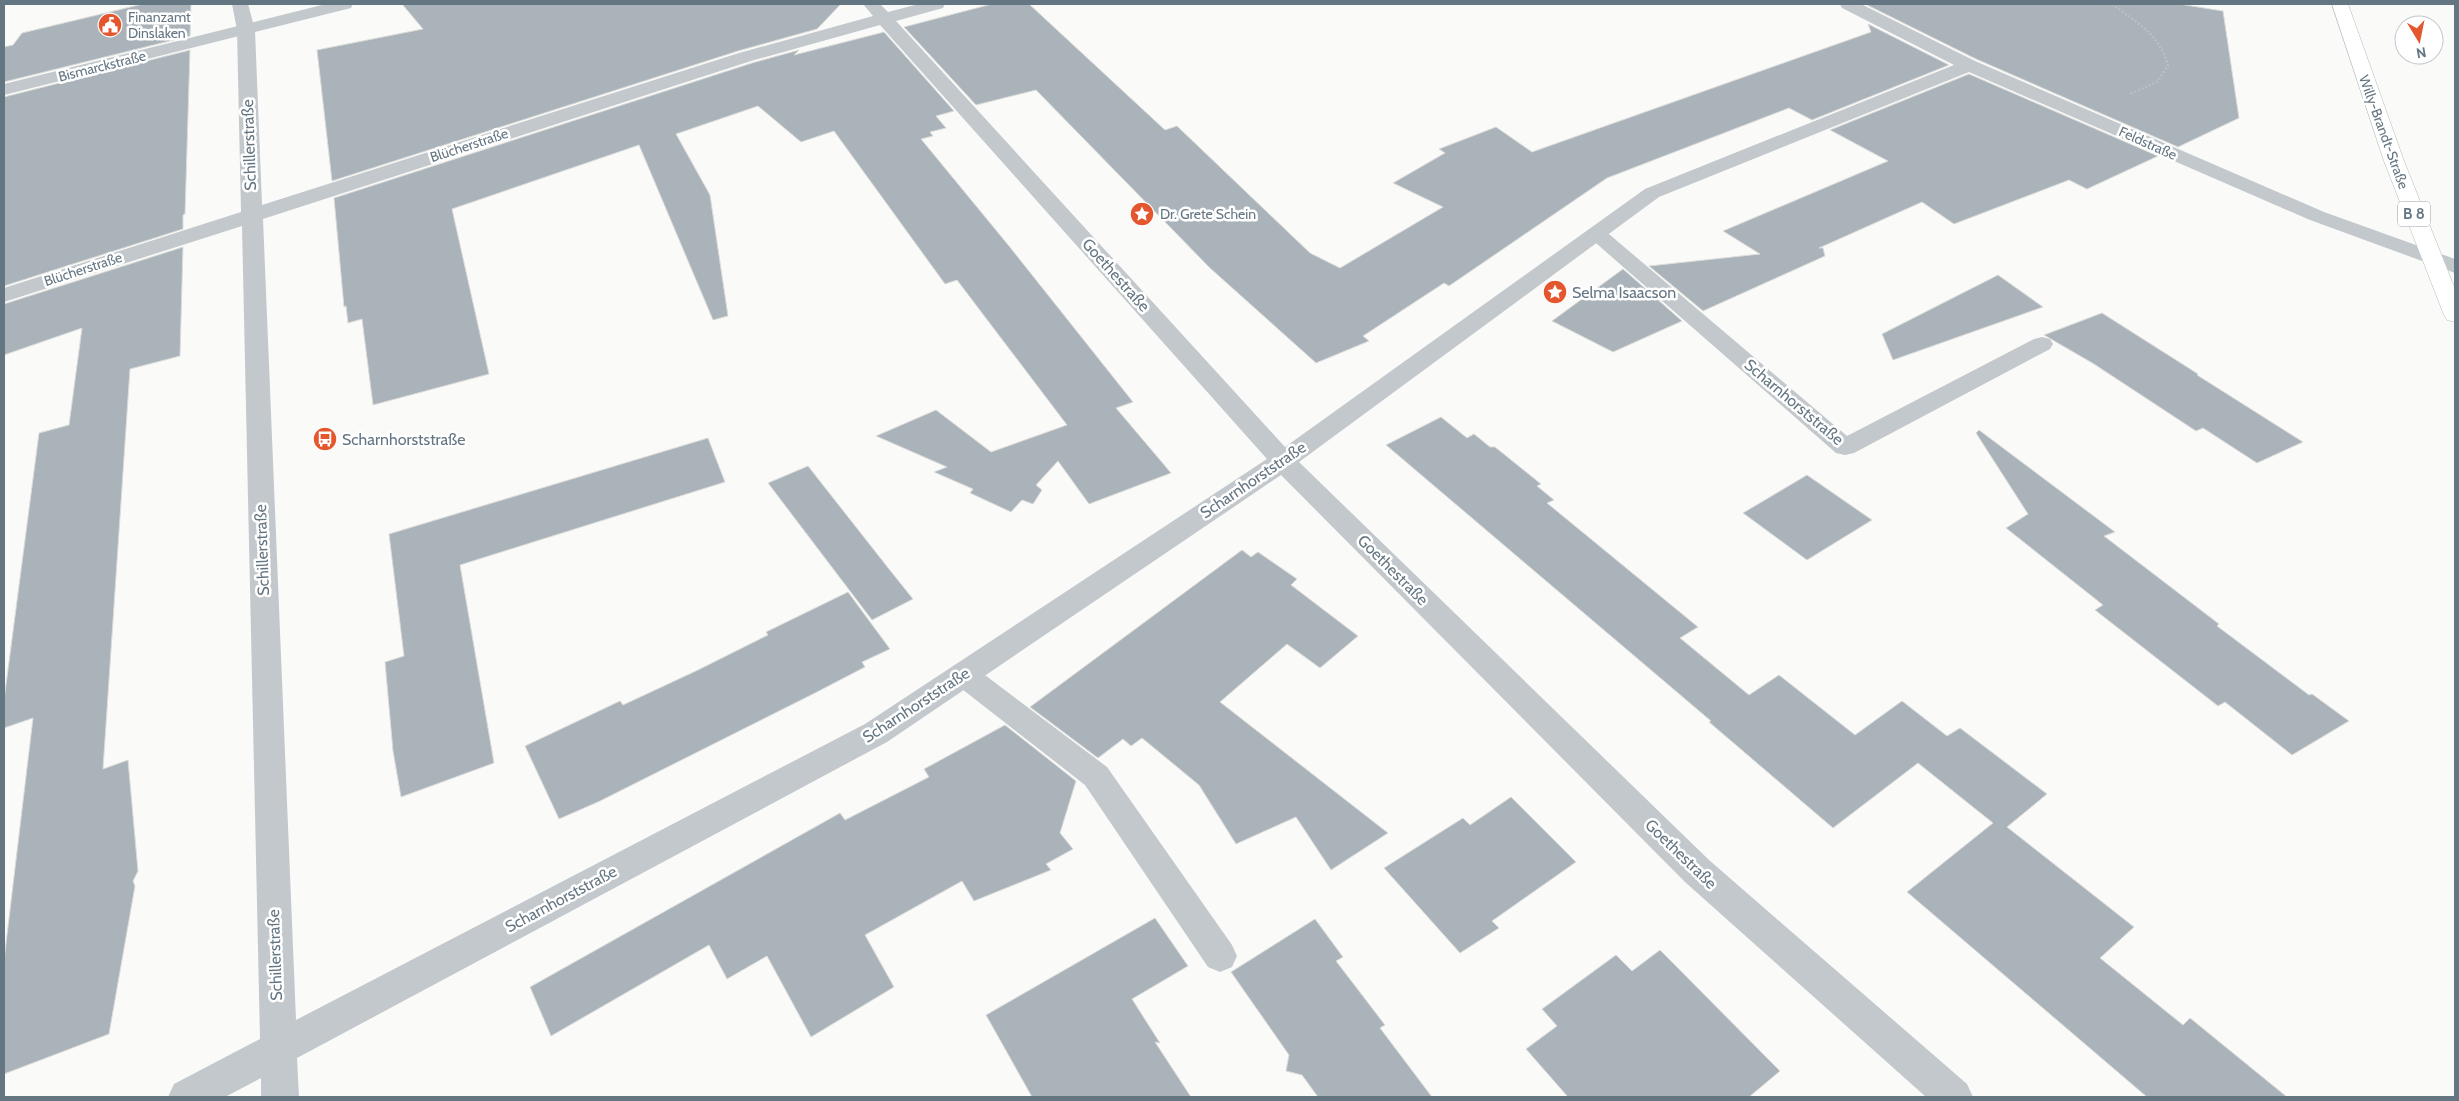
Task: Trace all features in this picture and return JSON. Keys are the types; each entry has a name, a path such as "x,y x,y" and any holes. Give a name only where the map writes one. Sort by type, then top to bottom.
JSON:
{"main road":[{"name":"Willy-Brandt-Straße","path":"2340,4 2375,112 2430,258 2455,315"}],"street":[{"name":"Schillerstraße","path":"240,4 246,30 280,1097"},
{"name":"Bismarckstraße","path":"4,90 345,4"},
{"name":"Blücherstraße","path":"4,296 745,57 877,10 936,4"},
{"name":"Feldstraße","path":"1848,4 1969,66 2317,216 2455,266"},
{"name":"Goethestraße","path":"877,10 1282,461 1697,871 1954,1097"},
{"name":"Scharnhorststraße","path":"187,1097 876,733 1282,461 1652,193 1969,66"}],"lane":[{"name":"Scharnhorststraße","path":"1596,233 1845,447 2042,344"},
{"path":"963,674 1096,776 1220,956"}],"path":[{"path":"2080,113 2137,92 2157,82 2168,66 2164,50 2150,33 2112,4"}],"building":[{"path":"143,4 191,4 190,36 4,82 4,47 13,45 22,33"},
{"path":"402,4 841,4 817,29 738,51 332,181 317,50 423,29"},
{"path":"992,4 1029,4 1165,130 1177,126 1310,253 1340,268 1443,207 1393,183 1445,153 1439,149 1496,127 1532,152 1871,32 1868,24 1949,65 1812,120 1789,108 1607,178 1449,286 1444,283 1363,336 1369,341 1316,363 1210,268 1036,90 976,105 904,27"},
{"path":"1865,4 2179,4 2223,11 2239,118 2178,147 1976,59"},
{"path":"884,32 954,111 936,116 946,128 930,132 933,136 921,139 1133,402 1116,408 1171,473 1089,504 1058,461 1036,485 1042,490 1033,504 1022,500 1011,512 970,493 973,489 934,472 947,467 876,436 936,410 991,452 1067,425 957,280 945,284 834,131 801,142 758,106 676,134 710,195 728,316 713,320 639,145 452,209 489,374 373,405 362,319 348,323 346,306 344,307 334,198 752,63 799,50 794,55"},
{"path":"190,50 183,229 4,286 4,97"},
{"path":"1969,74 2158,156 2087,189 2069,180 1954,224 1922,202 1819,248 1823,248 1825,256 1703,311 1649,266 1760,254 1723,231 1888,161 1830,130"},
{"path":"183,247 180,356 130,369 103,769 128,760 138,871 133,881 135,886 109,1034 4,1074 4,960 33,718 4,728 4,700 39,433 69,425 82,328 4,355 4,304"},
{"path":"1623,269 1682,321 1613,352 1552,321"},
{"path":"1998,275 2043,307 1893,360 1882,334"},
{"path":"2102,313 2303,442 2257,463 2203,428 2196,431 2094,364 2044,335"},
{"path":"1441,417 1467,438 1474,434 1490,447 1495,447 1541,484 1537,486 1554,500 1547,503 1698,627 1680,638 1749,695 1779,675 1855,735 1902,701 1947,736 1960,728 2047,794 2007,827 2134,927 2100,958 2183,1025 2190,1018 2287,1097 2147,1097 1907,892 1993,823 1918,763 1833,828 1709,722 1711,721 1386,445"},
{"path":"1979,430 2115,532 2104,536 2219,624 2217,626 2309,695 2312,694 2349,721 2292,755 2225,702 2218,706 2095,610 2103,605 2006,528 2028,514 1976,433"},
{"path":"708,438 725,482 460,565 494,763 401,797 393,751 385,662 404,656 389,534"},
{"path":"808,466 913,599 872,620 768,483"},
{"path":"1807,475 1872,520 1807,560 1743,513"},
{"path":"1242,550 1251,557 1258,552 1297,579 1291,585 1358,636 1320,668 1287,644 1220,702 1388,833 1331,870 1296,817 1236,844 1199,785 1142,738 1131,746 1123,739 1098,758 1030,707"},
{"path":"848,592 890,649 862,662 865,667 813,694 600,801 559,819 525,746 620,701 623,705 698,670 768,635 766,632"},
{"path":"1005,725 1076,781 1060,833 1073,849 1046,864 1051,870 974,901 962,881 865,935 894,987 811,1037 767,956 727,979 709,945 551,1036 530,987 840,813 845,820 929,777 924,769"},
{"path":"1511,797 1576,862 1492,921 1499,928 1460,953 1384,868 1463,818 1470,825"},
{"path":"1155,918 1188,966 1132,999 1160,1043 1155,1042 1191,1097 1032,1097 986,1015"},
{"path":"1315,919 1343,957 1336,961 1385,1025 1380,1028 1432,1097 1318,1097 1302,1075 1286,1071 1289,1055 1231,972"},
{"path":"1660,950 1780,1071 1749,1097 1568,1097 1526,1049 1557,1026 1542,1009 1616,955 1632,971"}],"place":[{"name":"Finanzamt Dinslaken","path":"110,25"},
{"name":"Dr. Grete Schein","path":"1142,214"},
{"name":"Selma Isaacson","path":"1555,292"},
{"name":"Scharnhorststraße","path":"325,439"}]}
